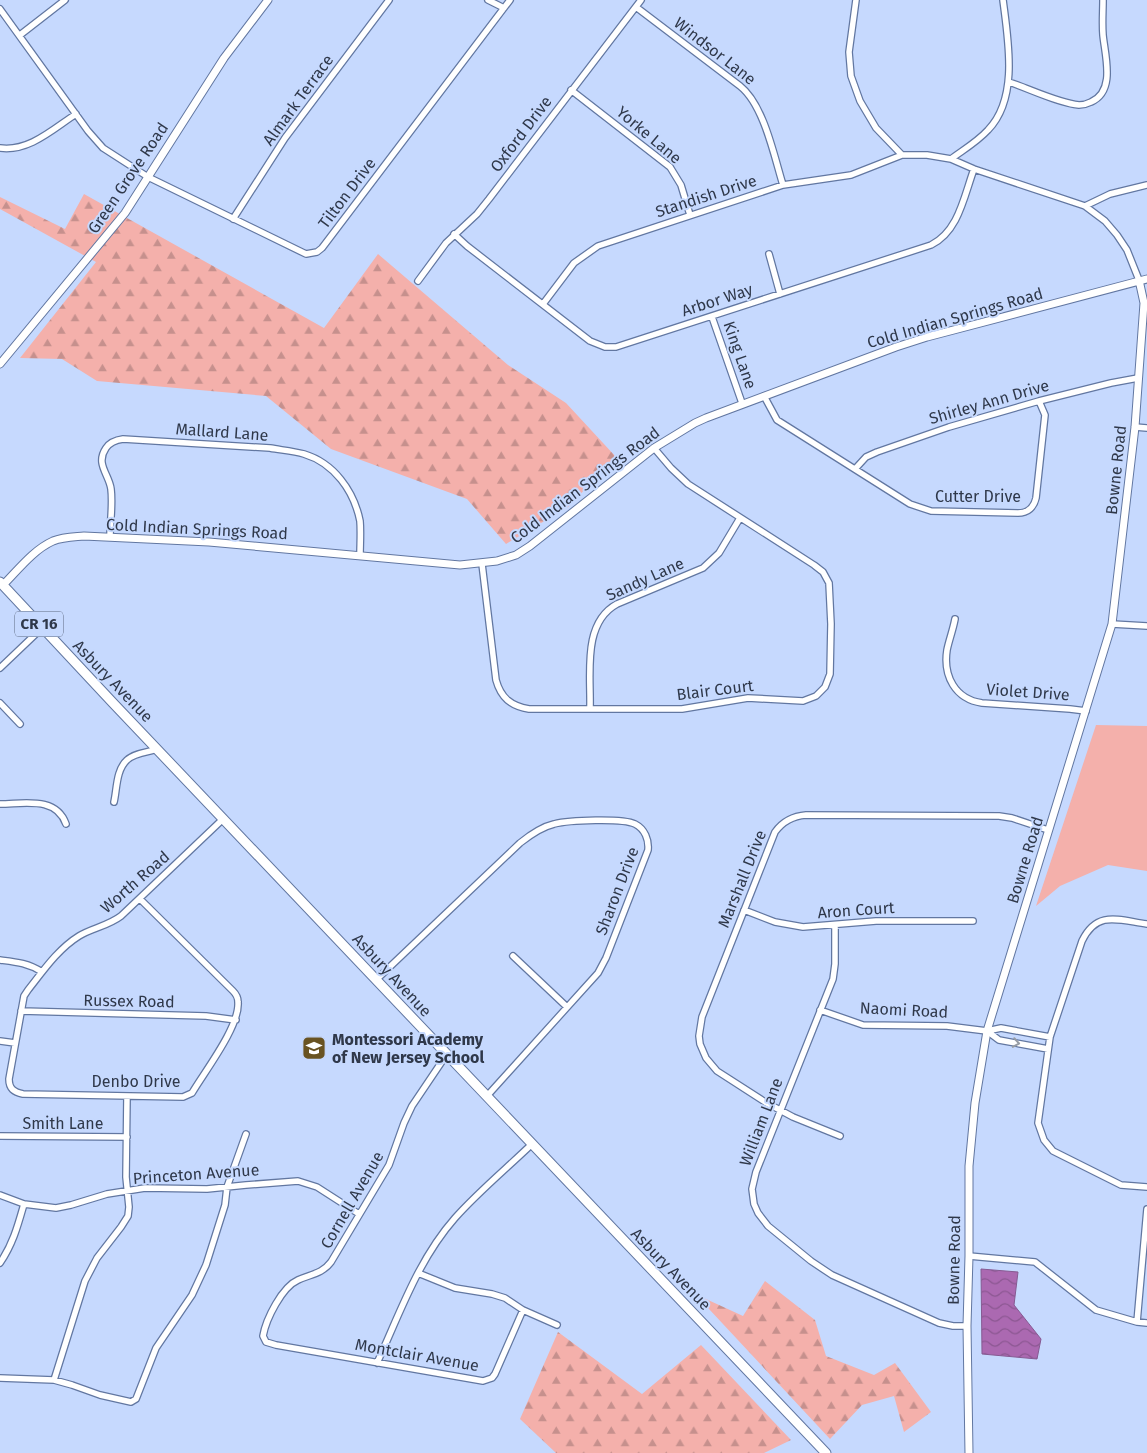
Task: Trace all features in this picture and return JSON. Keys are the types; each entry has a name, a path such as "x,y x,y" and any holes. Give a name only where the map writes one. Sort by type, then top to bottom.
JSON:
{"main road":[{"name":"Asbury Avenue","path":"2,583 42,628 826,1453"}],"street":[{"path":"20,35 65,0"},
{"name":"Green Grove Road","path":"0,364 125,213 224,58 268,0"},
{"name":"Almark Terrace","path":"233,219 285,138 389,0"},
{"path":"488,0 504,8"},
{"name":"Tilton Drive","path":"0,9 103,148 148,177 303,253 312,254 322,248 510,0"},
{"name":"Oxford Drive","path":"418,281 446,243 489,200 641,0"},
{"path":"856,0 849,52 852,76 860,101 876,128 902,155 927,155 951,159 974,169 1085,206 1105,221 1117,235 1127,250 1139,280"},
{"path":"951,159 988,130 1000,111 1009,82 1003,0"},
{"path":"1009,82 1077,105 1083,105 1094,100 1104,90 1108,72 1103,32 1103,0"},
{"name":"Windsor Lane","path":"636,6 744,89 750,96 760,114 783,185"},
{"name":"Yorke Lane","path":"571,90 670,167 681,185 690,215"},
{"path":"0,148 17,148 33,142 76,114"},
{"name":"Standish Drive","path":"543,304 568,268 590,250 606,243 783,185 851,175 902,155"},
{"name":"Arbor Way","path":"454,234 590,341 605,347 622,346 936,242 946,235 955,222 974,169"},
{"path":"1085,206 1110,194 1147,185"},
{"path":"769,254 780,294"},
{"name":"Cold Indian Springs Road","path":"2,583 26,561 53,541 84,536 209,542 438,564 482,564 502,560 516,555 530,546 654,448 695,423 742,403 927,337 1147,279"},
{"name":"Bowne Road","path":"969,1453 967,1326 969,1166 975,1103 987,1031 1112,624 1135,427 1144,303 1139,280"},
{"name":"King Lane","path":"712,317 742,403"},
{"name":"Shirley Ann Drive","path":"855,469 866,457 949,426 1039,401 1138,378"},
{"name":"Cutter Drive","path":"764,396 777,420 910,504 925,510 1018,514 1025,512 1033,506 1036,498 1044,415 1039,401"},
{"path":"1135,427 1147,428"},
{"name":"Mallard Lane","path":"110,537 112,490 102,468 101,459 105,449 113,442 123,439 270,448 299,453 316,459 326,465 344,484 352,496 360,523 360,556"},
{"name":"Blair Court","path":"482,564 496,680 502,696 508,702 521,708 682,709 748,698 803,701 816,696 824,687 830,674 830,603 827,578 814,565 688,484 654,448"},
{"name":"Sandy Lane","path":"590,708 591,641 600,619 617,604 703,568 719,553 740,518"},
{"name":"Violet Drive","path":"955,619 947,650 947,669 950,681 964,697 982,703 1086,711"},
{"path":"1112,624 1147,626"},
{"path":"0,668 42,628"},
{"path":"0,703 20,724"},
{"path":"114,802 119,772 127,760 158,749"},
{"path":"0,804 46,804 59,812 66,824"},
{"name":"Marshall Drive","path":"840,1136 793,1117 717,1071 706,1058 700,1044 699,1027 702,1017 775,832 785,822 797,816 999,816 1012,818 1048,830"},
{"name":"Worth Road","path":"13,1090 9,1083 24,996 42,972 71,942 86,932 116,920 223,819"},
{"name":"Sharon Drive","path":"377,979 520,843 534,832 554,824 572,822 630,822 639,826 646,835 648,850 602,965 594,979 487,1096"},
{"path":"140,899 233,991 238,1002 236,1020"},
{"name":"Aron Court","path":"744,910 792,926 813,928 876,921 973,921"},
{"path":"1147,924 1105,918 1088,928 1050,1037 1038,1123 1044,1140 1053,1151 1122,1185 1147,1187"},
{"name":"William Lane","path":"834,925 835,970 754,1180 754,1204 762,1220 811,1262 832,1275 880,1295 931,1320 947,1325 967,1326"},
{"path":"513,956 567,1008"},
{"path":"0,960 32,965 42,972"},
{"name":"Naomi Road","path":"820,1010 863,1025 947,1026 987,1031"},
{"name":"Russex Road","path":"21,1011 206,1016 236,1020"},
{"name":"Denbo Drive","path":"13,1090 23,1094 183,1097 192,1093 236,1020"},
{"path":"987,1031 1002,1028 1050,1037"},
{"path":"987,1031 999,1040 1048,1049"},
{"path":"0,1042 15,1043"},
{"name":"Cornell Avenue","path":"265,1340 264,1329 285,1290 297,1280 317,1274 328,1267 390,1165 404,1123 412,1106 447,1054"},
{"path":"54,1380 85,1281 98,1258 128,1216 127,1096"},
{"path":"0,1378 54,1380 116,1400 131,1402 136,1399 156,1348 200,1280 225,1205 227,1187 246,1134"},
{"name":"Smith Lane","path":"0,1136 127,1137"},
{"path":"377,1363 403,1301 418,1273 454,1219 532,1144"},
{"name":"Princeton Avenue","path":"0,1195 24,1204 42,1207 63,1207 108,1194 145,1188 192,1190 292,1181 308,1183 317,1187 359,1214"},
{"path":"0,1262 11,1246 24,1204"},
{"path":"1137,1322 1147,1209"},
{"path":"969,1256 1035,1262 1096,1310 1137,1322 1147,1323"},
{"path":"418,1273 455,1288 496,1295 510,1301 523,1310 558,1325"},
{"name":"Montclair Avenue","path":"265,1340 276,1345 483,1381 488,1380 495,1374 523,1310"}],"green space":[{"path":"84,194 324,328 378,254 508,365 566,403 616,457 568,507 506,544 467,499 331,449 266,396 97,381 62,359 20,358 96,262 0,209 0,197 65,229"},
{"path":"1096,725 1147,726 1147,871 1108,865 1060,886 1036,906"},
{"path":"765,1281 815,1320 826,1356 874,1375 895,1363 931,1412 904,1432 894,1396 862,1405 830,1439 695,1294 743,1316"},
{"path":"558,1332 642,1394 701,1345 791,1440 764,1453 556,1453 520,1419"}],"water":[{"path":"981,1269 1018,1272 1014,1305 1041,1339 1037,1359 982,1354"}],"place":[{"name":"Montessori Academy of New Jersey School","path":"314,1048"}]}
